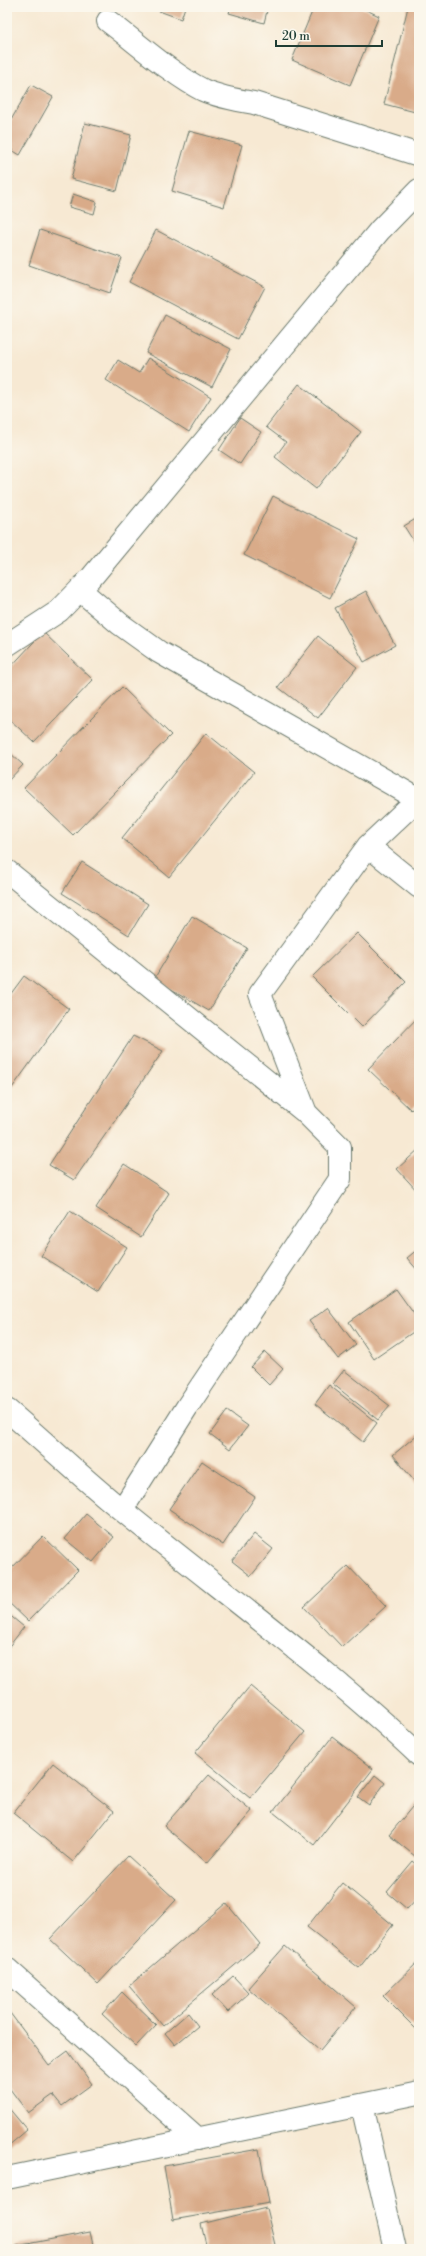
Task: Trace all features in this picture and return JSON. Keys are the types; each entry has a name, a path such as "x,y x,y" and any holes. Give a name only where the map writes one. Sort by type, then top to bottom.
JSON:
{"street":[{"path":"108,21 177,73 202,89 226,98 254,104 419,155"},
{"path":"7,645 59,611 80,590 185,468 380,230 419,190"},
{"path":"80,590 120,624 159,652 418,799 368,846 260,994 306,1113"},
{"path":"368,846 419,887"},
{"path":"7,871 306,1113 340,1147 340,1179 187,1407 122,1510"},
{"path":"7,1410 122,1510 260,1618 376,1714 419,1755"},
{"path":"7,1968 198,2139"},
{"path":"7,2178 419,2093"},
{"path":"362,2105 395,2249"}],"building":[{"path":"148,7 185,7 181,19"},
{"path":"231,7 268,7 264,23 229,13"},
{"path":"314,7 360,7 379,16 350,85 292,60"},
{"path":"408,7 419,7 419,113 384,104"},
{"path":"31,85 53,97 20,155 7,147 7,127"},
{"path":"85,123 131,135 117,191 71,179"},
{"path":"189,131 242,145 224,207 172,191"},
{"path":"73,194 97,202 94,214 69,207"},
{"path":"40,230 122,258 110,293 29,265"},
{"path":"156,230 265,287 238,339 129,282"},
{"path":"165,315 231,349 212,387 146,353"},
{"path":"148,358 211,397 189,432 106,380 118,360 139,373"},
{"path":"299,384 361,432 316,489 275,457 286,442 266,427"},
{"path":"240,418 261,432 240,464 219,450"},
{"path":"273,496 359,539 330,598 244,555"},
{"path":"419,517 419,550 404,526"},
{"path":"366,591 395,645 364,662 335,608"},
{"path":"43,632 93,680 34,742 7,717 7,671"},
{"path":"318,636 357,667 318,718 278,687"},
{"path":"122,687 171,735 73,835 24,788"},
{"path":"206,733 254,772 169,877 122,838"},
{"path":"7,750 23,765 7,782"},
{"path":"82,862 148,904 129,935 62,893"},
{"path":"192,916 247,948 209,1011 154,979"},
{"path":"357,933 406,982 362,1027 312,977"},
{"path":"24,976 69,1009 7,1095 7,999"},
{"path":"419,1016 419,1102 411,1110 368,1069"},
{"path":"133,1036 163,1051 74,1180 49,1165"},
{"path":"419,1149 419,1193 397,1169"},
{"path":"124,1164 169,1193 141,1237 96,1208"},
{"path":"70,1211 127,1247 98,1292 41,1256"},
{"path":"419,1248 419,1272 407,1258"},
{"path":"396,1289 419,1321 419,1328 374,1359 349,1322"},
{"path":"328,1308 356,1345 338,1359 309,1321"},
{"path":"265,1352 283,1369 269,1385 251,1367"},
{"path":"344,1370 390,1406 378,1420 333,1384"},
{"path":"329,1385 377,1423 363,1442 315,1404"},
{"path":"227,1411 248,1426 230,1449 210,1434"},
{"path":"419,1433 419,1487 393,1455"},
{"path":"202,1461 255,1497 223,1545 169,1509"},
{"path":"86,1514 114,1537 93,1562 65,1539"},
{"path":"254,1534 273,1549 251,1576 232,1561"},
{"path":"43,1536 78,1570 28,1621 7,1601 7,1573"},
{"path":"348,1566 386,1606 342,1647 304,1607"},
{"path":"7,1613 24,1627 7,1649"},
{"path":"250,1686 305,1732 250,1798 195,1753"},
{"path":"332,1737 373,1769 314,1845 273,1812"},
{"path":"53,1763 114,1811 73,1862 13,1813"},
{"path":"209,1775 252,1811 207,1863 164,1826"},
{"path":"375,1775 385,1783 369,1805 358,1797"},
{"path":"417,1801 419,1803 419,1854 416,1857 389,1835"},
{"path":"128,1856 176,1900 98,1984 50,1939"},
{"path":"413,1861 419,1866 419,1896 407,1909 387,1892"},
{"path":"342,1883 393,1925 359,1968 307,1927"},
{"path":"226,1903 260,1944 163,2026 129,1986"},
{"path":"285,1946 356,2007 320,2050 248,1988"},
{"path":"419,1961 419,2032 383,1996"},
{"path":"233,1976 249,1993 228,2012 212,1995"},
{"path":"122,1992 156,2025 136,2046 102,2014"},
{"path":"7,2009 49,2065 68,2051 92,2084 62,2106 53,2095 28,2113 7,2085"},
{"path":"188,2013 198,2026 175,2045 165,2033"},
{"path":"7,2106 27,2130 7,2147"},
{"path":"259,2149 269,2203 173,2220 164,2166"},
{"path":"266,2208 276,2249 207,2249 201,2224"},
{"path":"90,2232 94,2249 16,2249 16,2246"}]}
